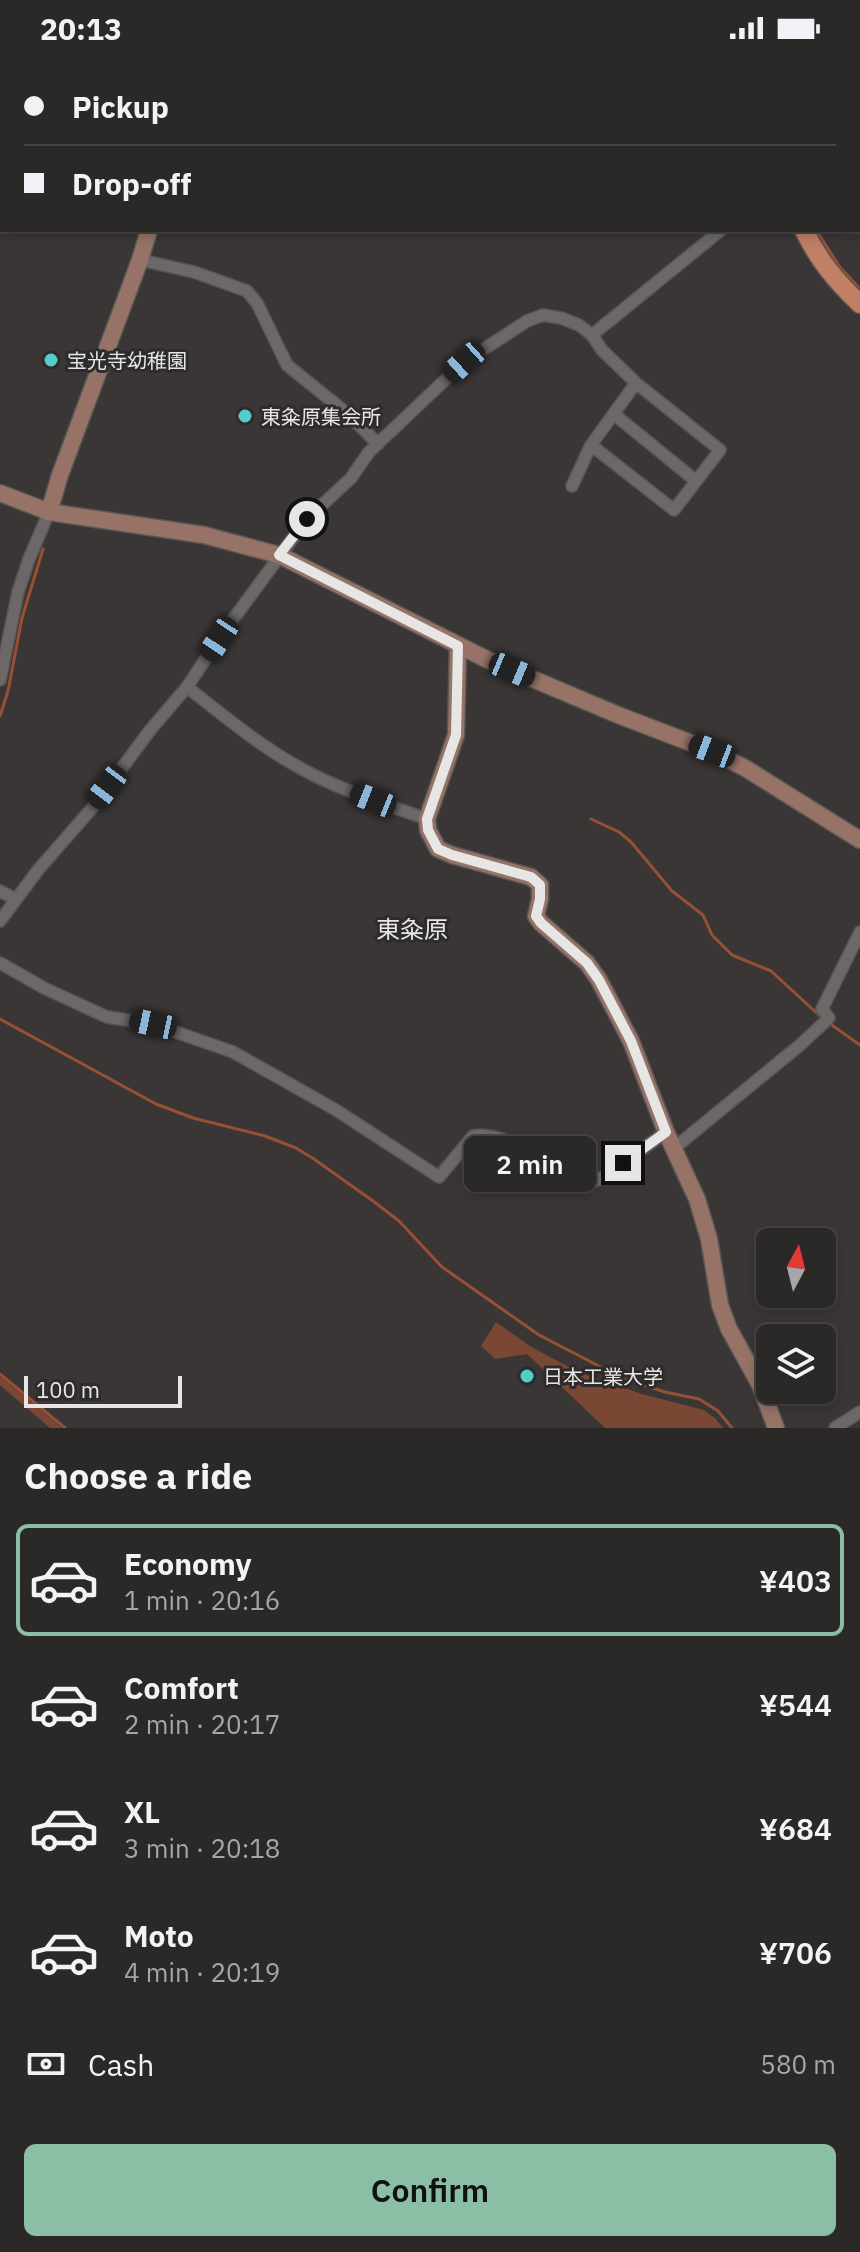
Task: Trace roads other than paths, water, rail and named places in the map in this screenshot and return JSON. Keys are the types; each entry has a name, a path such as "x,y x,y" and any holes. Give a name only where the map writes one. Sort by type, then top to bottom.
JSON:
{"main road":[{"path":"805,232 814,251 835,279 860,304"}],"street":[{"path":"592,335 719,232"},
{"path":"0,680 18,592 140,260 142,237"},
{"path":"140,260 194,272 247,291 257,303 287,365 349,415 378,444"},
{"path":"0,921 187,687 307,519 351,478 378,444 464,362 527,321 543,315 561,318 579,325 592,335 602,350 636,383 720,450 674,510 591,445"},
{"path":"572,486 591,445 636,383"},
{"path":"615,415 696,481"},
{"path":"0,493 49,512 204,535 279,555 458,646 603,709 712,751 745,768 860,840"},
{"path":"458,646 456,735 427,819 428,830 438,849 531,877 540,885 536,916 587,963 599,980 631,1041 673,1149 697,1199 709,1239 720,1305 729,1329 760,1385 776,1428"},
{"path":"187,687 251,736 302,769 373,800 427,819"},
{"path":"0,891 15,899"},
{"path":"673,1149 829,1018 822,1009 860,932"},
{"path":"0,963 44,988 107,1017 153,1024 233,1052 336,1110 439,1177 473,1136 515,1145 590,1181 605,1176 666,1132"},
{"path":"835,1428 860,1412"}],"waterway":[{"path":"815,232 860,289"},
{"path":"0,716 22,618 43,549"},
{"path":"591,819 619,832 631,842 672,891 703,915 712,935 732,955 771,971 820,1016"},
{"path":"0,1019 156,1104 296,1148 399,1221 442,1267 539,1335 622,1378 699,1399 718,1411 732,1428"},
{"path":"829,1023 860,1045"},
{"path":"0,1374 65,1428"}],"place":[{"name":"宝光寺幼稚園","path":"51,360"},
{"name":"東粂原集会所","path":"245,416"},
{"name":"日本工業大学","path":"527,1376"}],"district":[{"name":"東粂原","path":"412,929"}]}
